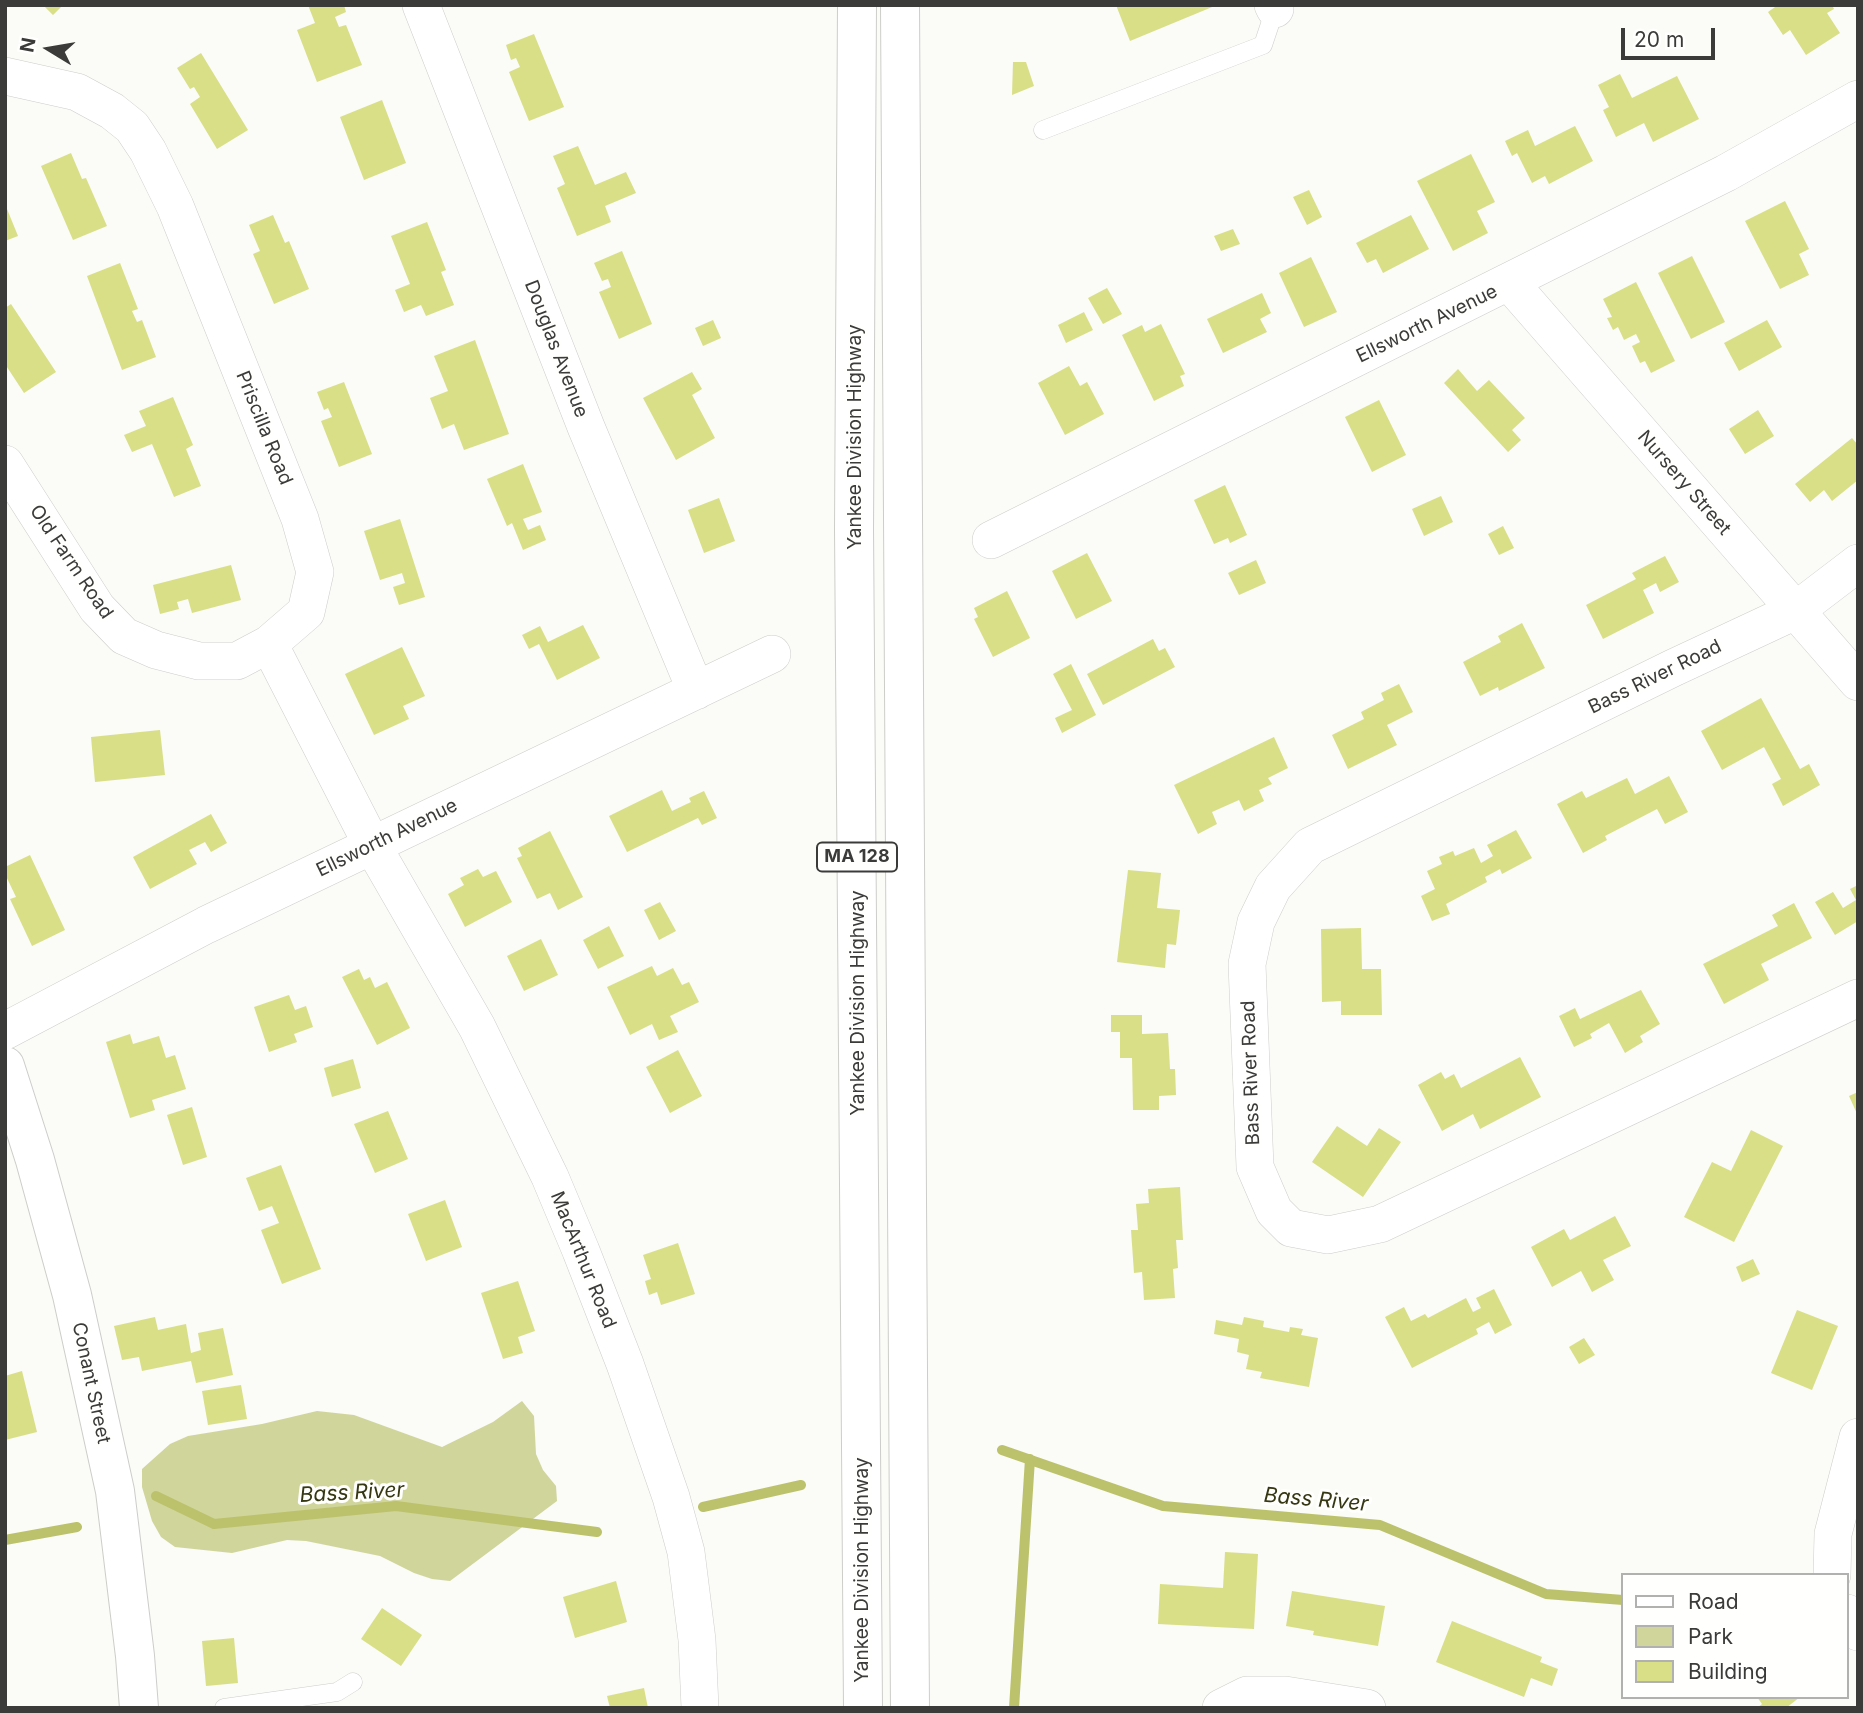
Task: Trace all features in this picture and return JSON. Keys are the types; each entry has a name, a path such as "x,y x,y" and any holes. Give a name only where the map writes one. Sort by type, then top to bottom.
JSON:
{"main road":[{"name":"Yankee Division Highway","path":"857,5 854,529 863,1708"},
{"name":"MA 128","path":"900,5 910,1708"},
{"name":"Conant Street","path":"8,1084 72,1295 115,1491 139,1708"}],"street":[{"name":"Douglas Avenue","path":"421,5 586,427 696,691"},
{"name":"Priscilla Road","path":"5,76 77,92 112,111 132,127 148,150 175,206 300,519 315,572 306,612 269,644"},
{"name":"Ellsworth Avenue","path":"991,540 1510,283 1726,173 1858,99"},
{"name":"Nursery Street","path":"1510,283 1858,682"},
{"name":"Old Farm Road","path":"5,464 97,608 124,636 156,650 199,661 237,661 269,644"},
{"name":"Bass River Road","path":"1858,563 1795,611 1310,846 1273,887 1256,922 1247,964 1255,1167 1274,1211 1291,1228 1328,1235 1380,1224 1858,998"},
{"path":"269,644 372,845"},
{"name":"Ellsworth Avenue","path":"5,1031 206,925 772,654"},
{"name":"MacArthur Road","path":"372,845 477,1027 550,1177 620,1352 671,1497 686,1552 697,1640 700,1708"},
{"path":"1832,1573 1833,1534 1858,1437"},
{"path":"1221,1708 1247,1695 1285,1695 1367,1708"}],"lane":[{"path":"1043,130 1263,45 1274,7"},
{"path":"224,1708 337,1692 353,1682"}],"green space":[{"path":"522,1401 534,1416 536,1454 543,1470 556,1486 557,1501 450,1581 414,1573 380,1556 306,1541 287,1540 232,1553 175,1547 161,1537 152,1521 142,1487 142,1469 170,1444 188,1436 262,1424 317,1411 354,1415 442,1447 493,1422"}],"building":[{"path":"43,5 63,5 53,15"},
{"path":"308,5 344,5 346,12 335,17 339,27 346,25 362,65 317,82 297,30 315,23"},
{"path":"1116,5 1217,5 1130,41"},
{"path":"1778,5 1832,5 1834,9 1827,13 1840,33 1806,55 1790,30 1783,35 1768,12"},
{"path":"534,34 564,107 529,121 509,72 520,67 516,58 511,60 506,45"},
{"path":"201,53 248,130 217,149 190,104 200,97 194,87 190,89 177,68"},
{"path":"1013,62 1026,62 1034,86 1012,95"},
{"path":"1620,74 1632,98 1677,76 1699,119 1653,142 1644,123 1616,137 1603,110 1609,107 1598,85"},
{"path":"382,100 406,163 364,180 340,117"},
{"path":"1575,126 1593,161 1549,184 1545,176 1532,183 1517,153 1512,156 1505,141 1528,130 1535,146"},
{"path":"578,146 595,185 626,172 636,193 605,206 611,222 577,236 557,188 565,184 553,156"},
{"path":"71,153 82,179 86,178 107,226 73,240 41,166"},
{"path":"1471,154 1495,202 1477,211 1488,233 1453,251 1417,181"},
{"path":"1309,190 1322,217 1307,225 1293,197"},
{"path":"1785,201 1809,249 1799,254 1809,275 1780,289 1745,221"},
{"path":"5,204 18,236 5,241"},
{"path":"273,215 285,243 289,241 309,289 274,304 253,254 260,251 249,225"},
{"path":"1411,215 1429,249 1383,273 1376,259 1367,263 1356,243"},
{"path":"427,222 446,270 441,272 454,305 426,316 421,305 404,312 395,290 410,284 391,236"},
{"path":"1233,229 1240,244 1221,251 1214,236"},
{"path":"622,251 652,324 619,339 599,292 611,287 608,279 602,281 594,263"},
{"path":"1692,256 1725,322 1691,339 1658,273"},
{"path":"1311,257 1337,312 1304,327 1279,273"},
{"path":"120,263 138,309 132,311 137,322 142,320 156,357 122,370 87,276"},
{"path":"1636,282 1675,361 1651,373 1645,361 1640,363 1632,346 1640,342 1636,334 1624,340 1618,327 1613,330 1607,318 1612,317 1603,299"},
{"path":"1107,288 1122,314 1103,324 1088,298"},
{"path":"1262,293 1271,313 1260,319 1267,332 1223,353 1207,319"},
{"path":"11,304 56,372 24,393 5,364 5,308"},
{"path":"1084,312 1093,330 1066,343 1058,325"},
{"path":"713,320 721,338 703,346 695,328"},
{"path":"1767,320 1782,347 1739,371 1724,343"},
{"path":"1161,324 1185,374 1180,376 1184,386 1154,401 1122,335 1142,325 1145,332"},
{"path":"475,340 509,434 464,450 454,424 442,429 430,398 448,391 434,356"},
{"path":"1069,366 1080,386 1087,382 1104,414 1065,435 1038,383"},
{"path":"1458,369 1477,391 1489,380 1525,418 1512,430 1521,440 1508,452 1444,383"},
{"path":"692,372 702,389 692,395 715,438 676,460 643,398"},
{"path":"344,382 372,454 339,467 321,421 332,417 328,408 324,410 317,392"},
{"path":"173,397 193,445 186,449 201,486 174,497 152,444 132,452 124,435 146,426 139,411"},
{"path":"1379,400 1406,455 1372,472 1345,417"},
{"path":"1758,410 1774,436 1745,454 1729,429"},
{"path":"1852,438 1858,445 1858,480 1832,501 1824,490 1810,502 1795,484"},
{"path":"523,464 542,512 523,519 528,530 540,525 546,540 523,550 512,523 507,526 487,479"},
{"path":"1225,485 1247,535 1230,543 1228,538 1214,544 1194,500"},
{"path":"1441,496 1453,522 1424,536 1412,509"},
{"path":"719,498 735,541 704,553 688,510"},
{"path":"400,519 425,597 399,605 393,587 405,583 402,573 380,580 364,531"},
{"path":"1503,526 1514,548 1499,555 1488,534"},
{"path":"1087,553 1112,601 1076,619 1052,571"},
{"path":"1665,556 1679,582 1660,592 1656,583 1643,590 1654,613 1603,639 1586,605 1636,579 1632,573"},
{"path":"1256,560 1266,583 1239,595 1228,573"},
{"path":"231,565 241,600 192,613 188,599 177,602 179,609 160,614 153,585"},
{"path":"1007,591 1030,638 993,657 974,619 978,617 974,608"},
{"path":"1522,623 1545,668 1499,691 1498,687 1480,696 1463,662 1501,642 1498,636"},
{"path":"583,625 600,658 557,680 539,644 529,649 522,635 540,626 548,642"},
{"path":"1153,639 1159,651 1165,648 1175,667 1103,705 1087,674"},
{"path":"402,647 425,696 403,706 409,719 374,735 345,674"},
{"path":"1071,664 1096,715 1062,733 1055,718 1072,710 1053,674"},
{"path":"1399,684 1413,712 1387,725 1397,745 1348,769 1332,735 1364,719 1361,712 1384,700 1381,693"},
{"path":"1761,698 1800,769 1809,764 1820,785 1783,806 1772,784 1781,779 1764,747 1722,770 1701,731"},
{"path":"160,730 165,775 95,782 91,737"},
{"path":"1274,737 1288,768 1268,778 1272,784 1259,790 1264,801 1244,811 1239,800 1212,812 1217,824 1198,834 1174,785"},
{"path":"1669,776 1688,812 1665,824 1657,809 1605,836 1607,840 1583,853 1557,804 1582,791 1586,798 1627,778 1635,794"},
{"path":"662,790 672,811 691,802 689,798 704,791 717,818 702,825 698,818 627,852 609,816"},
{"path":"211,814 227,843 211,852 205,842 189,850 197,864 150,889 133,857"},
{"path":"1516,830 1532,858 1502,874 1500,869 1485,877 1487,882 1446,904 1450,914 1432,921 1421,896 1435,889 1427,871 1442,864 1439,857 1453,851 1455,856 1474,848 1481,863 1493,856 1487,845"},
{"path":"550,831 583,897 558,910 550,893 537,899 517,858 522,856 518,848"},
{"path":"30,855 65,930 32,946 10,899 16,897 5,874 5,867"},
{"path":"478,869 483,877 496,871 512,902 465,927 448,894 464,885 460,878"},
{"path":"1128,870 1161,873 1157,908 1180,910 1176,945 1167,944 1165,968 1117,962"},
{"path":"1858,885 1858,921 1835,935 1815,902 1833,892 1843,908 1856,900 1850,889"},
{"path":"660,902 676,931 659,940 644,910"},
{"path":"1794,903 1812,938 1761,964 1769,980 1724,1004 1703,964 1778,926 1772,915"},
{"path":"609,926 624,956 598,969 583,940"},
{"path":"1361,928 1362,969 1381,969 1382,1015 1341,1015 1341,1001 1322,1002 1321,929"},
{"path":"541,939 558,975 524,991 507,956"},
{"path":"652,966 657,976 673,968 682,985 689,982 699,1002 670,1016 678,1032 659,1040 652,1024 630,1035 607,987"},
{"path":"359,969 364,980 370,977 375,988 387,982 410,1028 377,1045 342,977"},
{"path":"1641,990 1660,1024 1640,1036 1643,1042 1625,1053 1609,1023 1590,1034 1592,1038 1574,1047 1559,1016 1575,1008 1580,1019"},
{"path":"289,995 295,1010 306,1006 313,1027 294,1034 297,1042 269,1052 254,1007"},
{"path":"1111,1015 1142,1015 1142,1034 1168,1033 1170,1069 1175,1069 1176,1095 1159,1096 1159,1110 1133,1110 1132,1058 1120,1058 1120,1032 1111,1032"},
{"path":"130,1034 133,1044 159,1036 166,1058 175,1055 186,1089 152,1100 155,1110 130,1118 106,1042"},
{"path":"678,1050 702,1096 670,1113 646,1067"},
{"path":"1520,1057 1541,1097 1480,1129 1473,1114 1442,1131 1418,1085 1441,1072 1445,1079 1454,1074 1461,1088"},
{"path":"353,1059 361,1088 332,1097 324,1068"},
{"path":"1858,1092 1858,1116 1849,1096"},
{"path":"192,1107 207,1157 183,1165 167,1115"},
{"path":"388,1111 408,1159 375,1173 354,1124"},
{"path":"1337,1126 1367,1146 1379,1128 1401,1142 1363,1197 1312,1162"},
{"path":"1751,1130 1783,1146 1734,1242 1684,1217 1712,1162 1731,1171"},
{"path":"281,1165 321,1269 282,1284 261,1230 279,1223 272,1206 259,1211 246,1178"},
{"path":"1180,1187 1183,1240 1176,1240 1178,1268 1173,1269 1175,1298 1144,1300 1142,1272 1134,1273 1131,1230 1138,1230 1136,1204 1149,1203 1148,1189"},
{"path":"445,1200 462,1247 426,1261 408,1214"},
{"path":"1615,1216 1631,1246 1603,1260 1614,1280 1592,1292 1581,1271 1552,1287 1531,1247 1564,1229 1570,1240"},
{"path":"678,1243 695,1294 661,1305 657,1292 649,1295 645,1281 651,1279 643,1255"},
{"path":"1753,1259 1760,1274 1742,1282 1736,1267"},
{"path":"518,1281 535,1331 518,1337 523,1353 503,1359 481,1293"},
{"path":"1494,1289 1512,1325 1495,1334 1489,1322 1476,1329 1478,1334 1412,1368 1385,1317 1404,1307 1411,1321 1425,1314 1428,1318 1466,1298 1473,1312 1481,1308 1476,1298"},
{"path":"1797,1310 1838,1326 1812,1390 1771,1373"},
{"path":"155,1317 158,1330 186,1324 191,1353 201,1350 198,1333 223,1328 233,1375 196,1383 191,1361 142,1371 139,1357 122,1360 114,1326"},
{"path":"1244,1317 1264,1321 1263,1327 1289,1332 1290,1327 1303,1329 1301,1335 1318,1338 1309,1387 1260,1378 1262,1372 1246,1369 1249,1355 1237,1352 1239,1339 1214,1334 1216,1320 1242,1325"},
{"path":"1584,1338 1595,1355 1579,1364 1569,1347"},
{"path":"22,1371 37,1432 5,1440 5,1376"},
{"path":"241,1385 247,1419 208,1425 202,1391"},
{"path":"1225,1552 1258,1554 1254,1629 1158,1624 1160,1584 1223,1588"},
{"path":"616,1581 627,1622 575,1638 563,1597"},
{"path":"1292,1591 1385,1606 1378,1646 1313,1635 1314,1631 1286,1626"},
{"path":"382,1608 422,1635 401,1666 361,1639"},
{"path":"1452,1621 1542,1657 1540,1662 1558,1669 1552,1686 1531,1678 1524,1697 1436,1662"},
{"path":"234,1638 238,1683 206,1686 202,1641"},
{"path":"644,1688 648,1708 610,1708 607,1696"},
{"path":"1758,1699 1797,1699 1786,1708 1757,1708 1762,1704"}],"waterway":[{"name":"Bass River","path":"1002,1450 1163,1506 1380,1525 1546,1594 1622,1600"},
{"path":"1014,1708 1030,1459"},
{"name":"Bass River","path":"703,1507 801,1485"},
{"name":"Bass River","path":"156,1496 214,1524 396,1506 597,1532"},
{"name":"Bass River","path":"5,1540 77,1527"}]}
